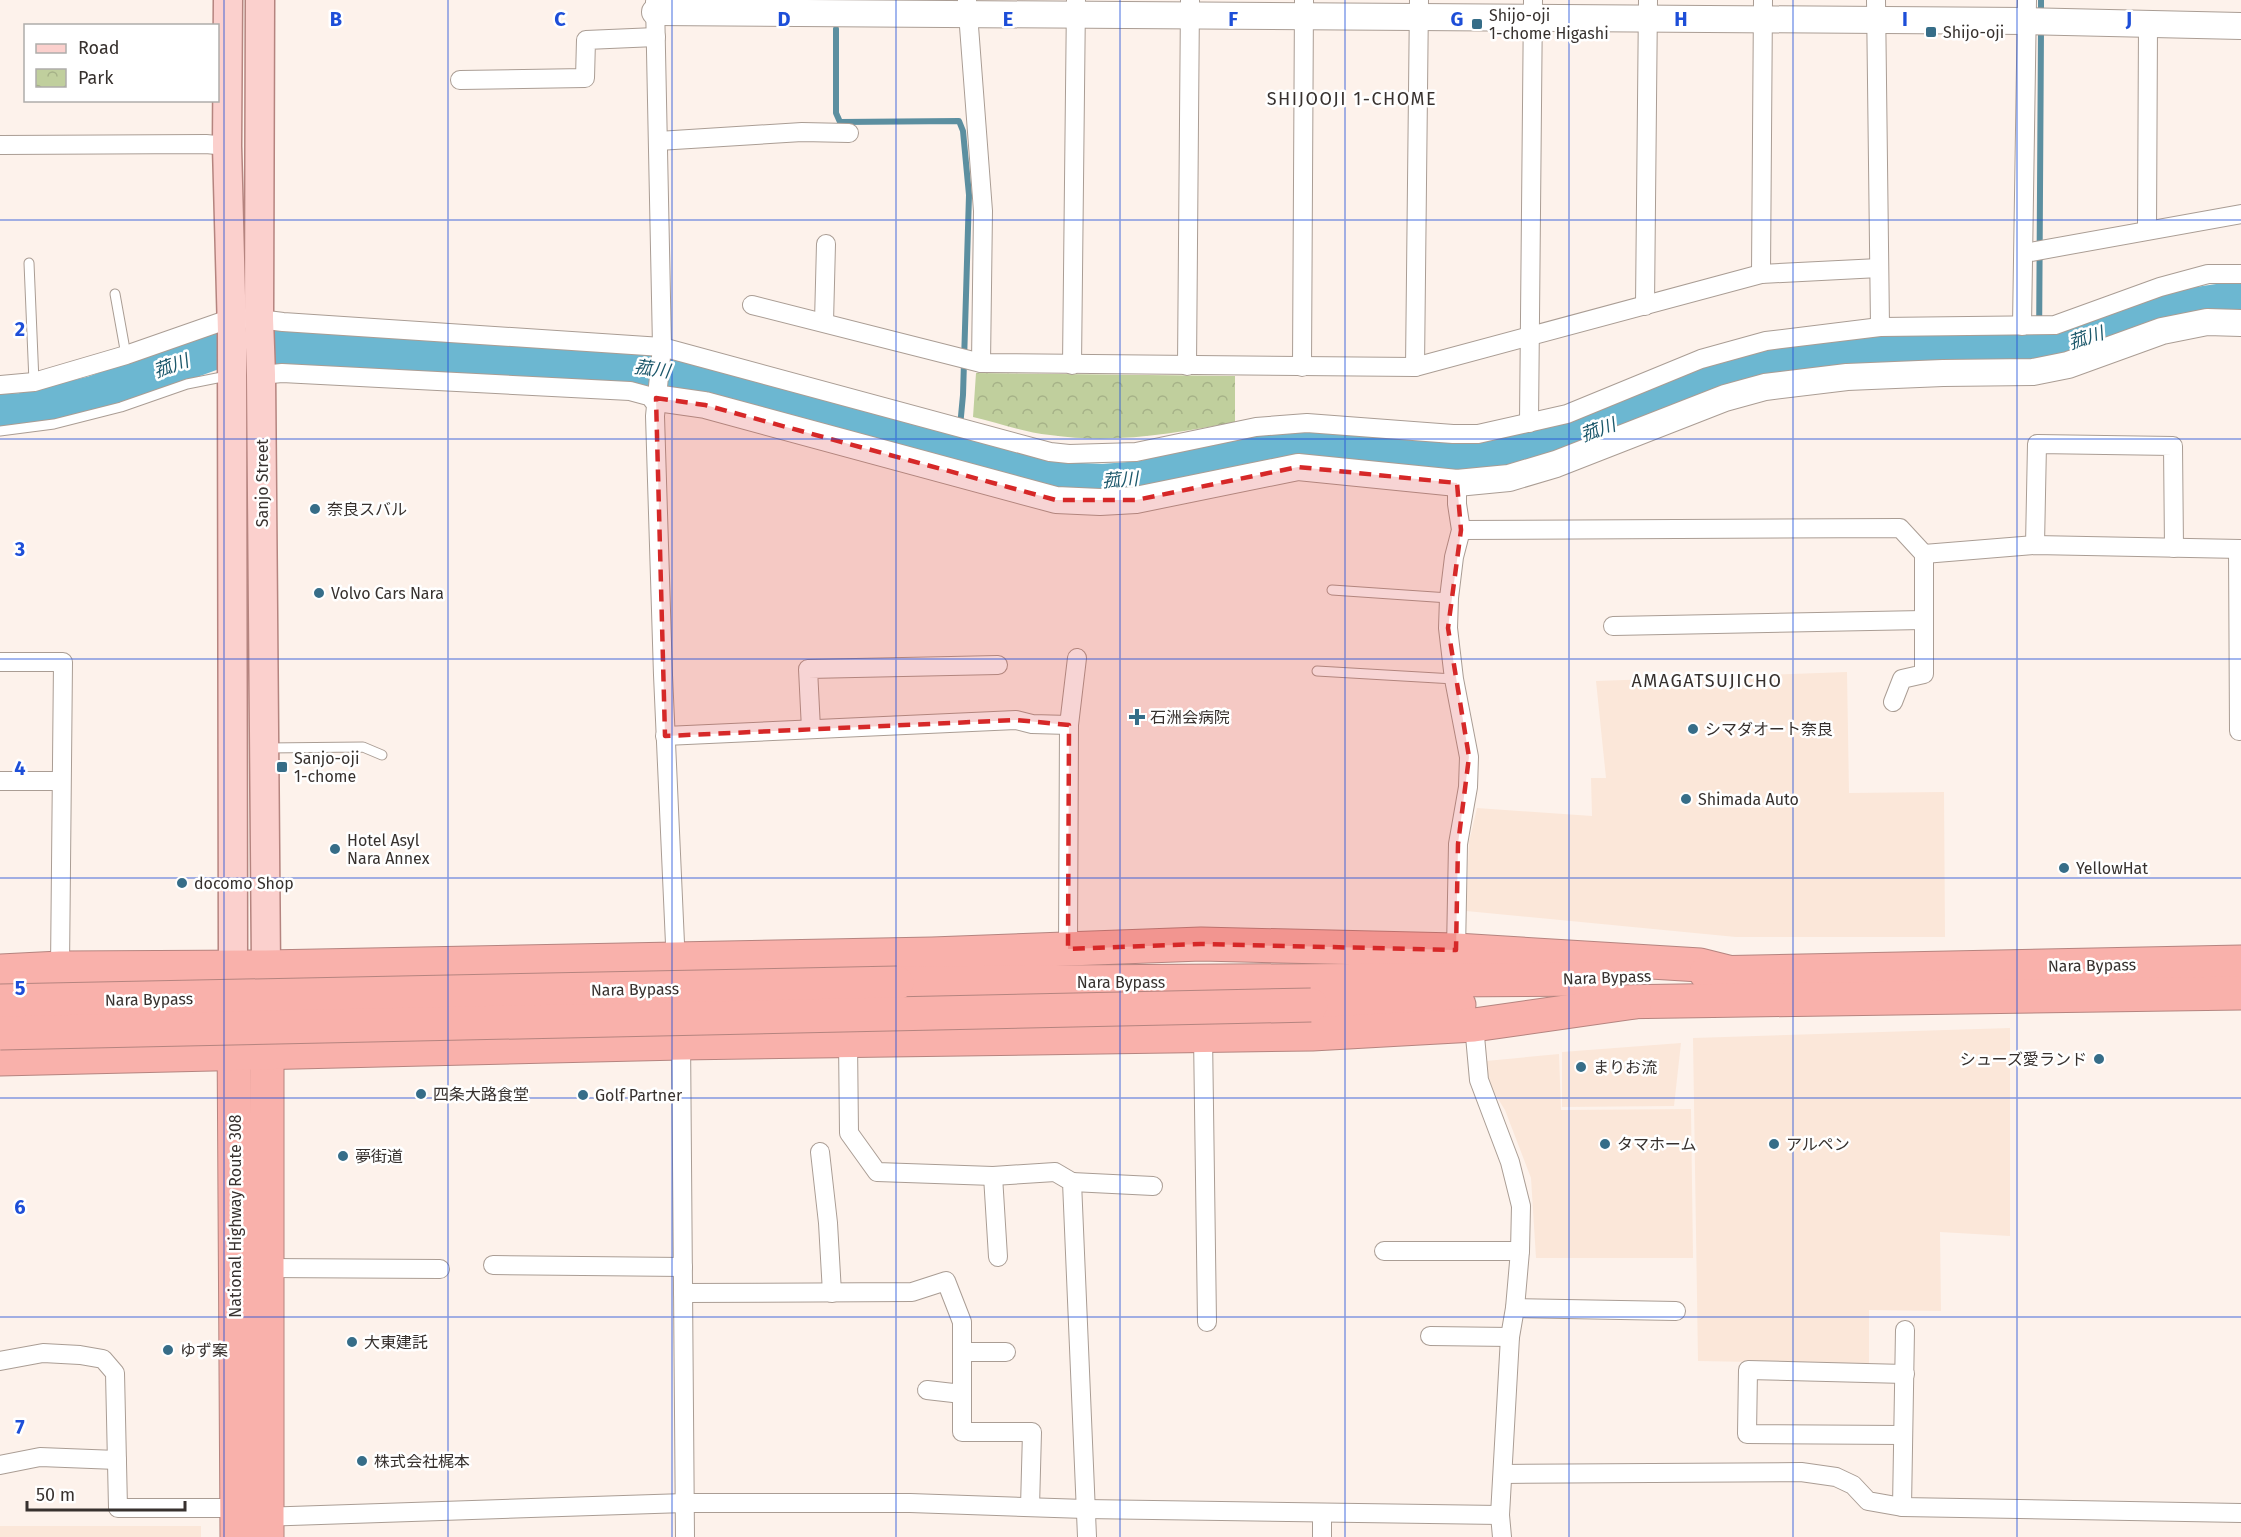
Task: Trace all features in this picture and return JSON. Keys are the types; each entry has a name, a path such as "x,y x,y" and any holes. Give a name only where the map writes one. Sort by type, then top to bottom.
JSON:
{"highway":[{"path":"0,971 60,968 266,967 920,955 1201,944 1456,950 1700,966 1728,972"},
{"name":"Nara Bypass","path":"0,1033 1309,993 1728,972 2241,962"},
{"path":"233,966 254,992 294,1011 372,1012 394,1016 413,1031 424,1049"},
{"name":"National Highway Route 308","path":"233,966 249,1523"},
{"name":"National Highway Route 308","path":"249,1523 267,1268 266,967"},
{"name":"Nara Bypass","path":"0,1001 897,983 1309,993 1471,1005 2241,993"},
{"path":"0,1059 681,1043 1312,1034 1474,1025 1635,1002"}],"main road":[{"name":"Sanjo Street","path":"228,0 227,146 246,325 261,372 266,967"},
{"name":"Sanjo Street","path":"233,966 231,371 246,325 260,0"}],"street":[{"path":"685,1537 681,1043 665,736 655,416 662,348 655,6 2026,11 2148,24 2241,26"},
{"path":"968,8 983,211 981,363"},
{"path":"1072,365 1076,8"},
{"path":"1187,366 1189,8"},
{"path":"1302,367 1304,9"},
{"path":"1415,367 1419,9"},
{"path":"1529,423 1533,9"},
{"path":"1645,306 1648,10"},
{"path":"1761,274 1762,10"},
{"path":"1876,10 1880,327"},
{"path":"2022,326 2025,253 2026,11"},
{"path":"2147,229 2148,24"},
{"path":"460,80 585,78 586,40 656,37"},
{"path":"658,141 802,132 849,134"},
{"path":"0,146 206,144 227,146"},
{"path":"2025,253 2147,229 2241,214"},
{"path":"824,322 826,244"},
{"path":"752,304 981,363 1415,367 1761,274 1879,268"},
{"path":"0,385 34,382 126,355 246,325 283,322 662,348 1050,452 1069,454 1136,452 1256,427 1286,424 1308,423 1478,434 1567,414 1701,359 1746,346 1824,332 1880,327 2055,325 2160,287 2208,274 2241,274"},
{"path":"261,372 630,391 705,405 1056,500 1100,502 1136,500 1298,467 1458,483 1509,478 1556,464 1725,398 1765,387 1847,377 2033,372 2068,365 2162,332 2207,322 2241,323"},
{"path":"2035,545 2037,444 2173,446 2175,548"},
{"path":"1456,950 1458,844 1468,787 1469,757 1454,679 1448,628 1454,557 1461,530 1457,504 1458,483"},
{"path":"1461,530 1900,528 1924,554 1924,674 1902,679 1893,702"},
{"path":"1924,554 2035,545 2240,549 2239,731"},
{"path":"1613,626 1923,620"},
{"path":"1068,949 1069,725 1077,658"},
{"path":"0,662 63,662 60,968"},
{"path":"811,729 808,669 998,665"},
{"path":"665,736 1016,720 1032,724 1069,725"},
{"path":"0,780 61,781"},
{"path":"1474,1025 1479,1080 1510,1162 1521,1206 1520,1251 1510,1337 1500,1515 1502,1537"},
{"path":"1203,1035 1207,1322"},
{"path":"848,1041 849,1133 878,1173 993,1176 1055,1172 1072,1182 1153,1185"},
{"path":"820,1152 828,1223 832,1293"},
{"path":"993,1176 998,1257"},
{"path":"1072,1182 1087,1537"},
{"path":"1384,1251 1520,1251"},
{"path":"493,1265 683,1267"},
{"path":"267,1268 440,1269"},
{"path":"683,1293 912,1292 946,1281 962,1322 962,1432 1032,1432 1030,1508"},
{"path":"1515,1308 1676,1311"},
{"path":"1902,1507 1905,1330"},
{"path":"1430,1336 1510,1337"},
{"path":"962,1352 1006,1352"},
{"path":"0,1361 43,1353 80,1355 103,1359 115,1373 118,1508 249,1523 685,1503 910,1503 1030,1508 1500,1515"},
{"path":"1903,1435 1747,1434 1748,1370 1905,1374"},
{"path":"927,1390 962,1394"},
{"path":"0,1465 40,1457 117,1460"},
{"path":"1503,1474 1801,1472 1836,1477 1853,1485 1868,1501 1902,1507 2241,1513"},
{"path":"1322,1513 1322,1537"}],"lane":[{"path":"29,263 34,382"},
{"path":"115,294 126,355"},
{"path":"0,431 54,424 121,407 187,384 206,382 231,371"},
{"path":"1332,590 1449,597"},
{"path":"1317,671 1454,679"},
{"path":"264,748 363,747 382,755"}],"highlighted area":[{"path":"656,398 705,405 1056,500 1136,500 1298,467 1457,483 1461,530 1448,628 1469,757 1458,844 1456,950 1201,944 1068,949 1069,725 1016,720 665,736"}],"shaded area":[{"path":"1847,672 1849,793 1944,792 1945,937 1736,937 1466,911 1469,842 1477,808 1592,816 1591,778 1606,778 1596,681"},
{"path":"2010,1028 2010,1236 1940,1232 1941,1311 1869,1310 1869,1364 1698,1361 1693,1038"},
{"path":"1681,1043 1674,1106 1562,1107 1562,1052"},
{"name":"タマホーム","path":"1559,1054 1561,1110 1691,1109 1693,1258 1536,1258 1531,1178 1505,1110 1490,1086 1486,1061"},
{"path":"0,1526 201,1526 201,1537 0,1537"}],"green space":[{"path":"976,373 1235,376 1235,422 1166,434 1120,438 1073,438 1040,434 973,417"}],"waterway":[{"path":"2041,0 2041,14"},
{"path":"2039,353 2041,28"},
{"path":"836,29 836,113 840,122 959,121 963,131 969,195 963,395 958,448"},
{"name":"菰川","path":"0,413 22,412 93,395 227,346 346,349 646,366 752,387 807,407 869,425 931,437 958,448 974,459 1029,475 1057,481 1103,483 1142,480 1272,448 1322,447 1429,460 1492,460 1594,433 1723,377 1781,363 1863,352 2039,353 2177,309 2224,302 2241,302"}],"place":[{"name":"Shijo-oji 1-chome Higashi","path":"1477,24"},
{"name":"Shijo-oji","path":"1931,32"},
{"name":"奈良スバル","path":"315,509"},
{"name":"Volvo Cars Nara","path":"319,593"},
{"name":"石洲会病院","path":"1137,717"},
{"name":"シマダオート奈良","path":"1693,729"},
{"name":"Sanjo-oji 1-chome","path":"282,767"},
{"name":"Shimada Auto","path":"1686,799"},
{"name":"Hotel Asyl Nara Annex","path":"335,849"},
{"name":"YellowHat","path":"2064,868"},
{"name":"docomo Shop","path":"182,883"},
{"name":"シューズ愛ランド","path":"2099,1059"},
{"name":"まりお流","path":"1581,1067"},
{"name":"四条大路食堂","path":"421,1094"},
{"name":"Golf Partner","path":"583,1095"},
{"name":"タマホーム","path":"1605,1144"},
{"name":"アルペン","path":"1774,1144"},
{"name":"夢街道","path":"343,1156"},
{"name":"大東建託","path":"352,1342"},
{"name":"ゆず案","path":"168,1350"},
{"name":"株式会社梶本","path":"362,1461"}],"district":[{"name":"SHIJOOJI 1-CHOME","path":"1352,99"},
{"name":"AMAGATSUJICHO","path":"1707,681"}]}
